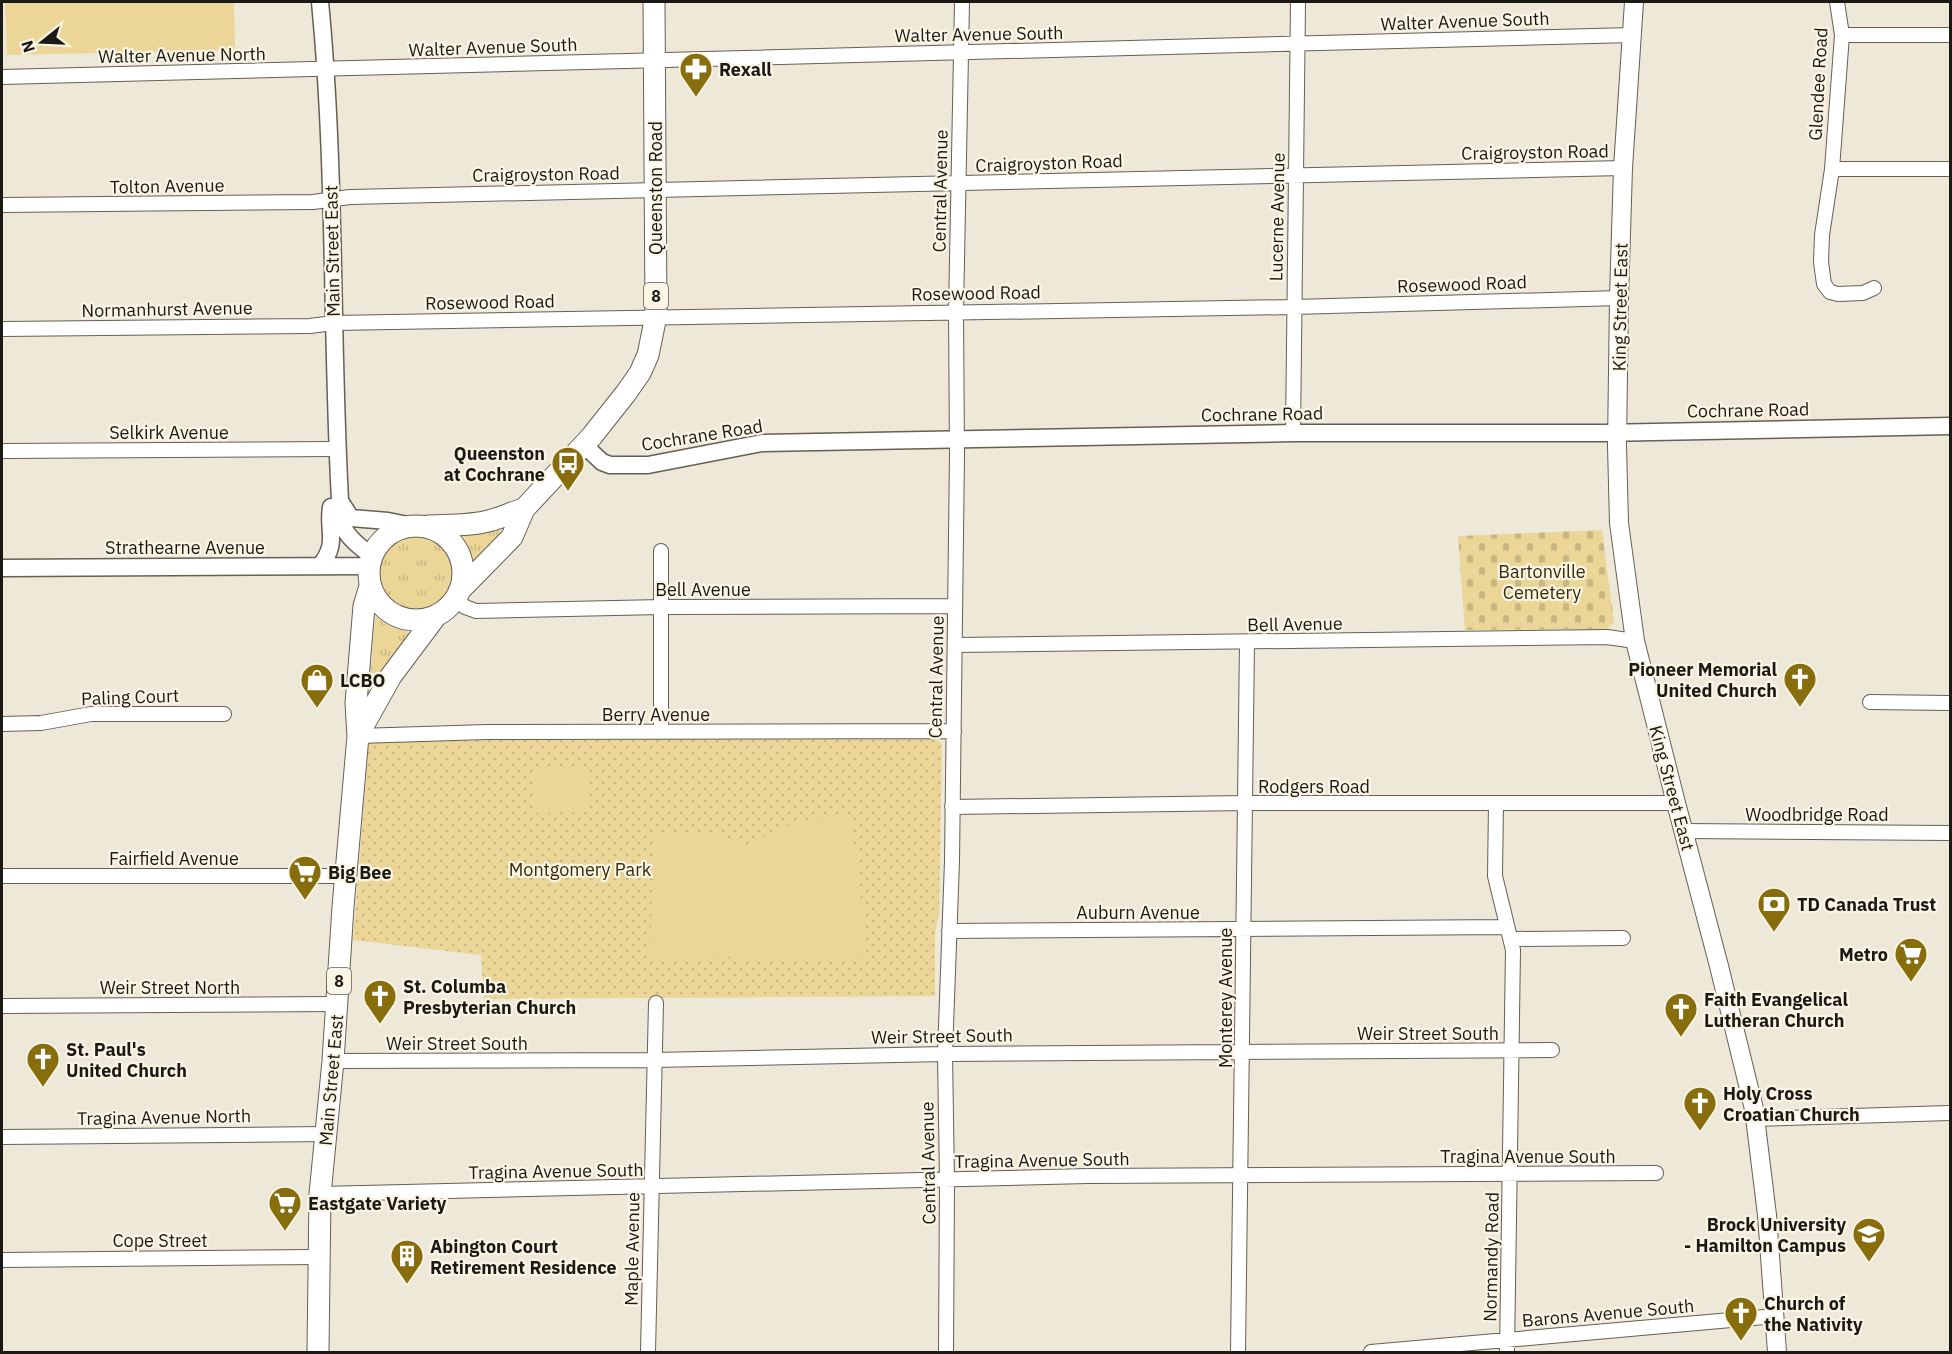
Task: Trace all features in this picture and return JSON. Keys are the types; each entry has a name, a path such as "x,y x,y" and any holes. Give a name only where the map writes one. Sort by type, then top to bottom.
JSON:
{"main road":[{"name":"Queenston Road","path":"458,595 512,537 524,509 611,414 640,373 648,355 656,316 654,2"},
{"name":"King Street East","path":"1634,2 1623,168 1619,523 1635,641 1719,966 1755,1119 1767,1215 1777,1353"},
{"name":"Queenston Road","path":"418,526 474,524 524,509"},
{"path":"418,526 440,531 448,538 461,557 463,572 458,595 446,609 436,616 420,620 404,619 382,607 370,569 377,545 386,535 418,526"},
{"name":"Main Street East","path":"318,1353 320,1194 338,1004 358,736 356,703 364,606 370,569"},
{"name":"Main Street East","path":"358,736 391,676 436,616"}],"street":[{"name":"Main Street East","path":"320,2 327,70 333,200 333,323 340,493 337,513 341,525 370,569"},
{"name":"Central Avenue","path":"946,1353 945,1054 952,861 957,440 956,312 962,2"},
{"name":"Lucerne Avenue","path":"1293,433 1298,2"},
{"name":"Glendee Road","path":"1837,2 1842,35 1832,169 1822,235 1821,262 1824,284 1830,292 1863,293 1874,288"},
{"name":"Walter Avenue South","path":"327,70 1633,34"},
{"path":"1842,35 1950,35"},
{"name":"Walter Avenue North","path":"2,77 327,70"},
{"name":"Craigroyston Road","path":"333,200 350,197 655,189 1623,168"},
{"path":"1832,169 1950,169"},
{"name":"Tolton Avenue","path":"2,205 333,200"},
{"name":"Rosewood Road","path":"333,323 1294,307 1620,298"},
{"name":"Normanhurst Avenue","path":"2,329 310,326 333,323"},
{"name":"Cochrane Road","path":"584,445 602,462 610,465 648,465 762,443 1293,433 1619,432 1950,426"},
{"name":"Selkirk Avenue","path":"2,451 337,449"},
{"path":"340,493 351,518 418,526"},
{"path":"320,566 332,543 330,510 340,493"},
{"path":"661,551 661,732"},
{"name":"Strathearne Avenue","path":"2,568 320,566 370,569"},
{"name":"Bell Avenue","path":"458,595 465,607 476,611 662,607 955,606"},
{"name":"Bell Avenue","path":"955,645 1607,637 1635,641"},
{"name":"Monterey Avenue","path":"1238,1353 1247,643"},
{"path":"1870,702 1950,703"},
{"name":"Paling Court","path":"2,724 41,723 91,714 224,714"},
{"name":"Berry Avenue","path":"358,736 487,732 954,730"},
{"name":"Rodgers Road","path":"952,807 1245,803 1676,803"},
{"name":"Normandy Road","path":"1497,804 1495,876 1513,950 1507,1346"},
{"name":"Woodbridge Road","path":"1683,831 1950,833"},
{"name":"Fairfield Avenue","path":"2,876 346,876"},
{"name":"Auburn Avenue","path":"949,931 1244,929 1509,933 1623,938"},
{"name":"Maple Avenue","path":"648,1353 656,1003"},
{"name":"Weir Street North","path":"2,1006 338,1004"},
{"name":"Weir Street South","path":"333,1061 654,1060 945,1054 1552,1050"},
{"path":"1755,1119 1950,1113"},
{"name":"Tragina Avenue North","path":"2,1137 326,1134"},
{"name":"Tragina Avenue South","path":"320,1194 1240,1175 1656,1173"},
{"name":"Cope Street","path":"2,1260 319,1257"},
{"name":"Barons Avenue South","path":"1371,1353 1507,1346 1776,1316"}],"green space":[{"path":"5,2 234,2 235,50 7,55"},
{"path":"499,530 501,533 474,562 460,534"},
{"name":"Bartonville Cemetery","path":"1602,530 1614,623 1606,629 1465,630 1458,536"},
{"path":"416,533 431,536 444,545 453,558 456,573 453,588 444,601 431,610 416,613 401,610 388,601 379,588 376,573 379,558 388,545 401,536"},
{"path":"377,617 387,625 407,631 409,634 371,685 375,618"},
{"name":"Montgomery Park","path":"933,737 942,744 935,996 484,999 481,955 353,940 369,741"},
{"path":"589,769 590,812 536,813 535,770"},
{"path":"851,816 867,950 861,958 658,959 650,953 654,832 701,832 728,838 750,851 771,833 783,827 809,820"}],"place":[{"name":"Rexall","path":"696,98"},
{"name":"Queenston at Cochrane","path":"568,492"},
{"name":"Pioneer Memorial United Church","path":"1800,708"},
{"name":"LCBO","path":"317,709"},
{"name":"Big Bee","path":"305,901"},
{"name":"TD Canada Trust","path":"1774,933"},
{"name":"Metro","path":"1911,983"},
{"name":"St. Columba Presbyterian Church","path":"380,1025"},
{"name":"Faith Evangelical Lutheran Church","path":"1681,1038"},
{"name":"St. Paul's United Church","path":"43,1088"},
{"name":"Holy Cross Croatian Church","path":"1700,1132"},
{"name":"Eastgate Variety","path":"285,1232"},
{"name":"Brock University - Hamilton Campus","path":"1869,1263"},
{"name":"Abington Court Retirement Residence","path":"407,1285"},
{"name":"Church of the Nativity","path":"1741,1342"}]}
